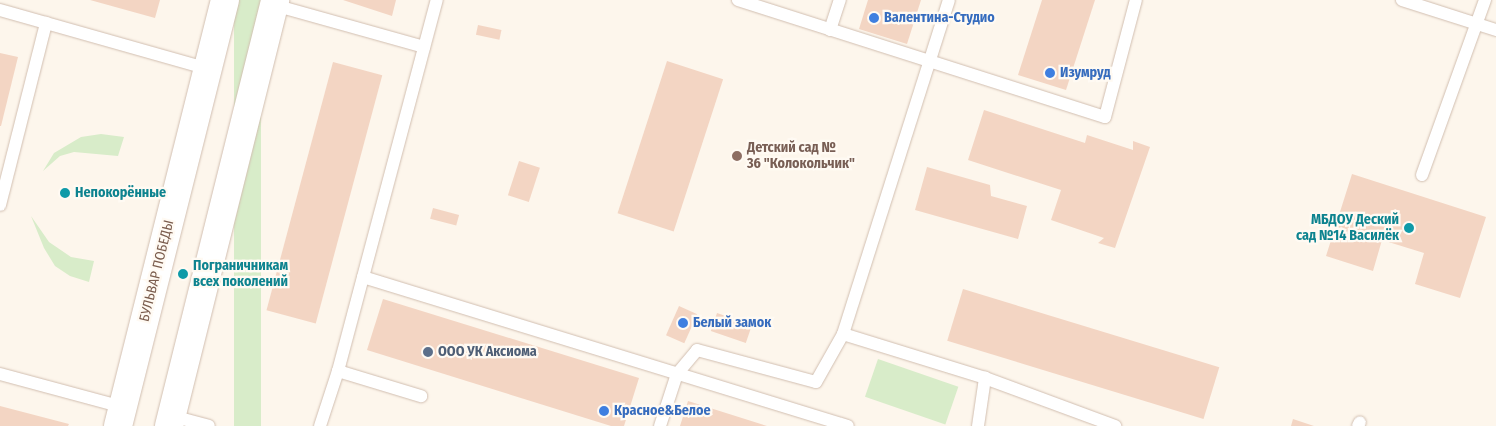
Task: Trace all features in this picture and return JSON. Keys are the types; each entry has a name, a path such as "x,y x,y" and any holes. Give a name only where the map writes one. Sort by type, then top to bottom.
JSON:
{"street":[{"name":"БУЛЬВАР ПОБЕДЫ","path":"120,416 225,0"},
{"path":"171,421 275,2"}],"lane":[{"path":"320,426 338,371 437,0"},
{"path":"738,0 928,62 1105,116 1136,0"},
{"path":"830,30 840,0"},
{"path":"660,426 677,374 697,350 816,382 843,334 949,0"},
{"path":"1402,0 1477,22 1496,30"},
{"path":"1422,175 1485,0"},
{"path":"275,2 424,47"},
{"path":"0,10 208,69"},
{"path":"0,205 46,23"},
{"path":"363,277 848,426"},
{"path":"843,334 985,378 1115,426"},
{"path":"338,371 421,396"},
{"path":"0,374 120,416"},
{"path":"978,426 985,378"},
{"path":"171,421 209,426"}],"green space":[{"path":"234,0 261,0 261,426 234,426"},
{"path":"101,134 124,137 118,156 74,152 60,156 43,171 54,153 81,137"},
{"path":"31,216 49,242 71,257 94,261 89,282 70,276 55,266 44,248"},
{"path":"878,359 958,387 945,424 865,397"}],"building":[{"path":"90,0 160,0 155,18"},
{"path":"343,0 396,0 392,16"},
{"path":"868,0 921,0 907,44 859,29"},
{"path":"1042,0 1095,0 1066,90 1018,75"},
{"path":"478,25 501,30 499,40 476,35"},
{"path":"0,53 18,57 1,126 0,126"},
{"path":"667,61 723,79 674,231 618,213"},
{"path":"333,62 382,75 316,323 266,310"},
{"path":"984,110 1085,143 1087,135 1133,150 1133,141 1150,147 1115,248 1098,243 1104,238 1051,220 1061,190 968,160"},
{"path":"519,161 540,168 529,202 508,195"},
{"path":"927,167 990,185 991,196 1027,206 1018,239 915,210"},
{"name":"МБДОУ Деский сад №14 Василёк","path":"1352,174 1486,217 1460,298 1415,284 1424,253 1382,240 1373,271 1326,256"},
{"path":"433,208 459,215 456,226 430,219"},
{"path":"963,289 1219,367 1204,419 947,341"},
{"path":"383,299 639,378 624,426 611,426 367,350"},
{"path":"679,306 697,314 684,343 666,335"},
{"path":"717,313 752,325 746,343 711,331"},
{"path":"688,401 767,426 680,426"},
{"path":"0,406 69,424 68,426 0,426"},
{"path":"1293,419 1314,426 1291,426"}],"place":[{"name":"Валентина-Студио","path":"874,18"},
{"name":"Изумруд","path":"1050,73"},
{"name":"Детский сад № 36 \"Колокольчик\"","path":"737,156"},
{"name":"Непокорённые","path":"65,193"},
{"name":"МБДОУ Деский сад №14 Василёк","path":"1409,228"},
{"name":"Пограничникам всех поколений","path":"183,274"},
{"name":"Белый замок","path":"683,323"},
{"name":"ООО УК Аксиома","path":"428,352"},
{"name":"Красное&Белое","path":"604,411"}]}
